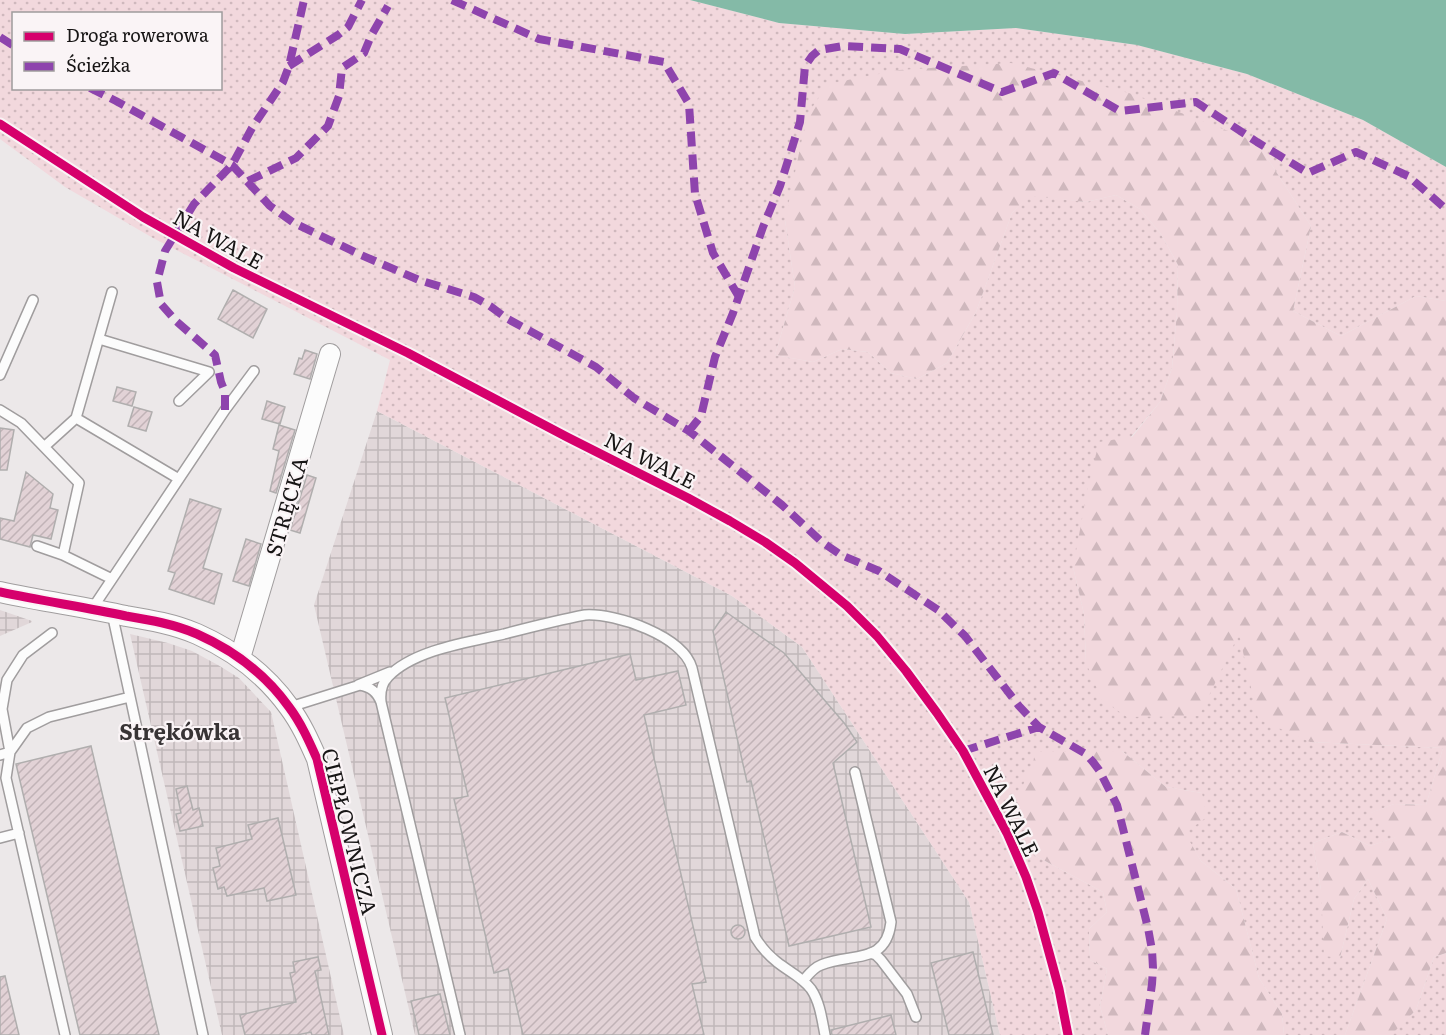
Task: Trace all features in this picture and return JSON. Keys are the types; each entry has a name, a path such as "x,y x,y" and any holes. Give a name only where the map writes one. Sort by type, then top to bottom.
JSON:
{"street":[{"name":"STRĘCKA","path":"240,658 330,354"},
{"name":"CIEPŁOWNICZA","path":"0,592 112,613 195,633 240,658 256,671 290,707 307,735 317,759 382,1035"}],"lane":[{"path":"44,447 76,418 112,292"},
{"path":"0,375 33,300"},
{"path":"99,339 210,372 179,401"},
{"path":"92,609 254,371"},
{"path":"0,410 21,423 78,483 63,555"},
{"path":"76,418 179,479"},
{"path":"37,546 63,555 112,579"},
{"path":"112,613 203,1035"},
{"path":"460,1035 381,702 381,687 388,676 396,670 430,652 585,615 600,615 627,621 677,646 690,660 755,937 771,957 811,989 825,1035"},
{"path":"52,633 23,655 7,680 2,709 6,778 65,1035"},
{"path":"290,707 356,686 396,670"},
{"path":"356,686 365,686 374,691 381,702"},
{"path":"5,753 27,728 49,717 130,697"},
{"path":"803,981 822,964 879,949 890,933 891,922 855,772"},
{"path":"0,838 19,833"},
{"path":"870,953 881,960 907,994 916,1017"}],"shaded area":[{"path":"690,0 1446,0 1446,167 1363,120 1247,74 1137,45 1016,28 905,34 779,23"},
{"path":"377,411 732,596 802,647 969,902 1000,1035 415,1035 314,605"},
{"path":"0,610 32,621 32,622 0,636"},
{"path":"130,634 192,651 218,665 239,678 271,712 344,1035 222,1035"}],"green space":[{"path":"0,0 690,0 779,23 905,34 1016,28 1137,45 1247,74 1363,120 1446,167 1446,301 1416,296 1341,336 1293,311 1311,226 1257,142 785,220 795,287 775,355 813,362 842,349 868,352 891,373 917,379 947,363 976,312 1012,213 1030,195 1086,202 1116,195 1140,209 1161,234 1178,265 1172,368 1160,402 1131,437 1073,567 1084,614 1086,663 1239,634 1310,742 1443,748 1426,805 1394,804 1371,813 1397,837 1370,846 1342,832 1313,843 1321,890 1340,958 1354,899 1368,879 1387,919 1345,1035 1284,1035 1282,1014 1259,978 1236,889 1201,861 1184,833 1202,793 1166,787 1122,751 1034,855 1103,892 1107,912 1089,929 1090,960 1107,969 1100,1006 1108,1035 1000,1035 969,902 802,647 732,596 377,411 390,360 153,238 65,187 0,139"},
{"path":"1011,63 1129,93 1257,142 1311,226 1293,311 1341,336 1416,296 1446,301 1446,953 1434,957 1416,1010 1391,1035 1345,1035 1387,919 1368,879 1354,899 1340,958 1324,956 1321,890 1313,843 1342,832 1370,846 1396,837 1370,813 1394,804 1426,805 1443,748 1310,742 1258,719 1239,634 1199,716 1127,717 1102,700 1086,663 1084,614 1073,567 1099,442 1132,437 1160,402 1172,368 1178,265 1161,234 1140,209 1116,195 1086,202 1030,196 1012,213 976,312 947,363 917,379 891,373 868,352 842,349 813,362 775,355 795,287 785,220 807,115 828,84 899,70"},
{"path":"1122,751 1166,787 1202,793 1207,817 1185,833 1201,861 1236,889 1259,978 1282,1014 1284,1035 1108,1035 1100,1006 1107,969 1090,960 1089,929 1107,912 1103,892 1034,855 1015,804 1037,752"},
{"path":"1446,953 1446,1035 1390,1035 1416,1010 1434,957"}],"building":[{"path":"233,290 267,309 253,338 218,319"},
{"path":"305,350 317,354 310,379 294,374 299,358 302,359"},
{"path":"117,387 136,392 132,406 113,401"},
{"path":"267,401 285,407 280,424 262,419"},
{"path":"134,407 152,412 146,431 128,426"},
{"path":"279,425 295,430 276,493 270,491 279,451 273,449"},
{"path":"0,428 14,430 7,470 0,470"},
{"path":"26,472 53,494 50,508 58,510 51,539 33,535 30,547 0,539 0,518 14,521"},
{"path":"307,475 316,478 300,533 290,530"},
{"path":"190,499 221,509 203,568 222,574 214,604 169,589 175,573 168,571"},
{"path":"246,539 261,544 249,586 233,581"},
{"path":"726,612 784,653 845,724 857,742 833,763 871,927 789,946 751,781 747,782 713,631"},
{"path":"630,654 636,680 678,671 686,705 644,715 706,982 692,984 704,1035 523,1035 508,969 494,973 454,799 468,796 445,698"},
{"path":"91,746 159,1035 80,1035 16,764"},
{"path":"187,786 193,810 199,808 203,826 180,831 176,814 181,813 176,789"},
{"path":"278,818 296,895 267,901 264,888 227,896 224,887 218,889 213,868 220,866 216,848 252,839 248,825"},
{"path":"738,925 743,927 745,932 743,937 738,939 733,937 731,932 733,927"},
{"path":"973,952 993,1035 949,1035 931,963"},
{"path":"318,957 321,970 315,971 329,1035 312,1035 311,1032 297,1035 245,1035 240,1015 296,1002 290,973 295,972 293,962"},
{"path":"5,976 19,1035 0,1035 0,977"},
{"path":"440,994 450,1035 419,1035 411,1001"},
{"path":"891,1015 896,1035 832,1035 831,1030"}],"marked path":[{"path":"225,410 225,392 215,355 176,321 161,304 157,282 165,251 194,204 232,165 252,128 283,82 289,66 304,0"},
{"path":"289,66 348,27 362,0"},
{"path":"452,0 539,39 664,62 689,104 695,194 713,253 739,297"},
{"path":"248,181 296,158 328,126 339,96 342,68 364,53 388,6"},
{"path":"0,37 12,45"},
{"path":"689,431 701,416 715,357 780,186 800,122 805,66 819,50 843,46 900,49 1002,92 1054,73 1120,111 1196,102 1308,173 1356,152 1408,176 1446,209"},
{"path":"94,90 232,165 270,206 294,223 419,280 474,297 506,318 596,367 634,398 689,431 782,505 822,542 841,555 879,571 938,610 965,636 1019,706 1039,727 1086,754 1099,770 1117,805 1152,950 1152,984 1145,1035"},
{"path":"963,751 1039,727"}],"cycle path":[{"name":"NA WALE","path":"0,124 143,217 234,268 408,353 730,521 795,563 847,606 877,636 937,713 963,751 1007,833 1038,912 1059,989 1068,1035"},
{"path":"0,592 153,621 188,631 210,640 236,656 280,695 297,719 317,759 382,1035"}],"district":[{"name":"Strękówka","path":"180,730"}]}
